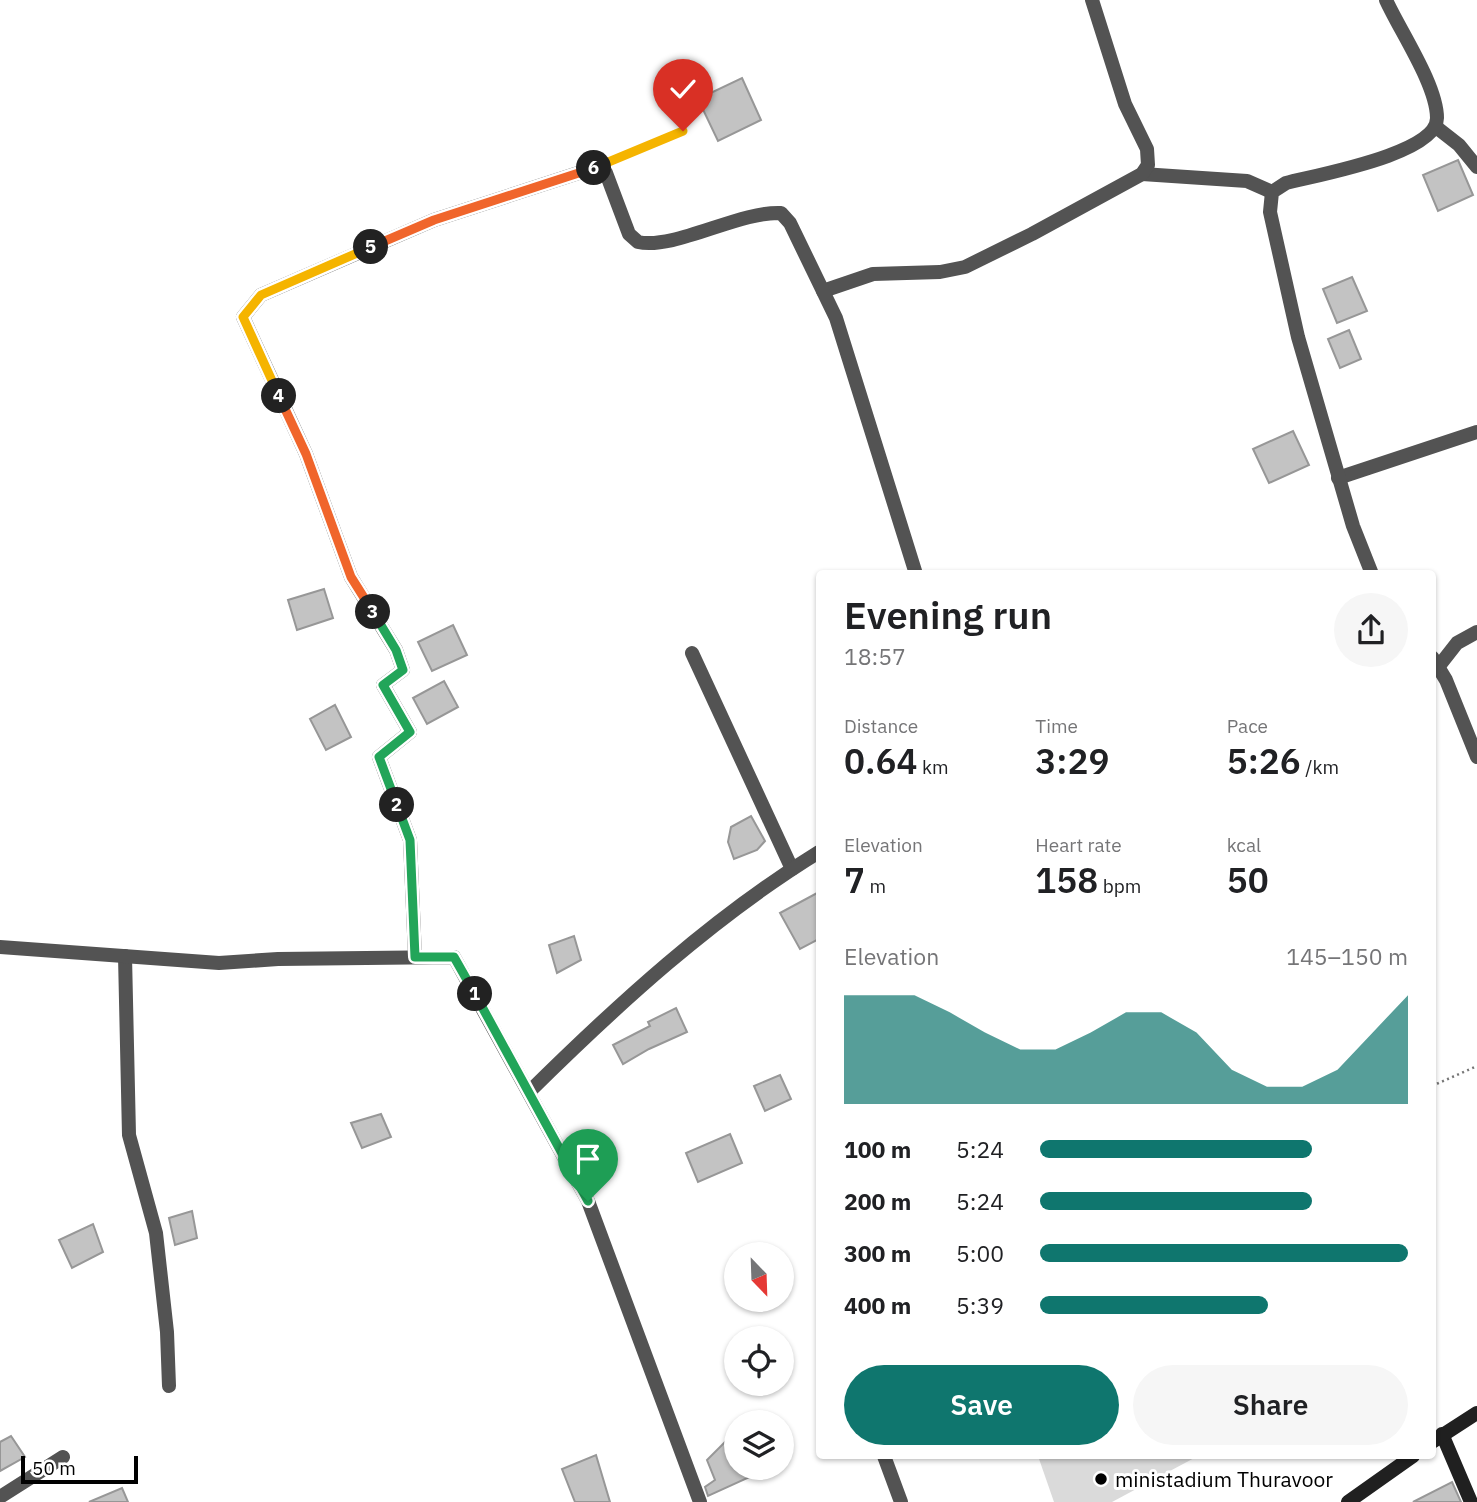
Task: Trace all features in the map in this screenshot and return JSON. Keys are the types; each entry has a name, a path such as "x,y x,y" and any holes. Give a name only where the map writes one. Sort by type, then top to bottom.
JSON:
{"main road":[{"path":"1471,1502 1437,1438 1477,1413"},
{"path":"1348,1502 1409,1459"}],"street":[{"path":"823,291 873,274 961,268 1032,234 1142,174 1148,165 1147,149 1125,104 1092,0"},
{"path":"1272,192 1286,183 1400,152 1422,143 1436,127 1433,98 1386,0"},
{"path":"1436,127 1459,145 1477,167"},
{"path":"415,957 410,840 379,757 410,732 383,685 403,670 396,650 351,577 306,454 243,317 261,295 434,220 603,165 629,234 638,242 661,242 747,218 782,213 787,217 836,318 915,570"},
{"path":"1142,174 1247,181 1272,192"},
{"path":"1272,192 1270,212 1284,281 1338,478 1370,570"},
{"path":"1338,478 1477,432"},
{"path":"1436,661 1457,643 1477,632"},
{"path":"692,653 792,869"},
{"path":"1436,664 1477,757"},
{"path":"529,1092 655,976 735,910 816,854"},
{"path":"0,947 219,963 278,959 454,957 588,1201 700,1502"},
{"path":"125,956 129,1135 156,1233 167,1332 169,1386"},
{"path":"0,1497 63,1457"},
{"path":"885,1459 901,1502"}],"lane":[{"path":"603,165 683,131"}],"path":[{"path":"1436,1084 1477,1066"}],"shaded area":[{"name":"ministadium Thuravoor","path":"1039,1459 1192,1459 1112,1502 1054,1502"}],"building":[{"path":"742,78 761,120 718,141 698,99"},
{"path":"1458,160 1473,195 1438,211 1423,175"},
{"path":"1352,277 1367,311 1337,323 1323,289"},
{"path":"1349,330 1361,359 1340,368 1328,339"},
{"path":"1293,431 1309,465 1269,483 1253,449"},
{"path":"324,589 333,618 297,630 288,600"},
{"path":"453,625 467,655 432,671 418,642"},
{"path":"444,681 458,707 427,724 413,698"},
{"path":"335,705 351,737 326,750 310,719"},
{"path":"751,816 765,841 757,850 734,859 728,842 731,827"},
{"path":"816,894 816,941 800,949 780,913"},
{"path":"574,936 581,960 557,973 549,945"},
{"path":"676,1008 687,1032 623,1064 613,1045 650,1026 648,1022"},
{"path":"780,1075 791,1099 765,1111 754,1086"},
{"path":"381,1114 391,1137 362,1148 351,1123"},
{"path":"730,1134 742,1163 698,1182 686,1153"},
{"path":"192,1211 197,1238 175,1245 169,1218"},
{"path":"93,1224 103,1252 72,1268 59,1240"},
{"path":"11,1436 25,1457 0,1471 0,1442"},
{"path":"724,1443 724,1480 743,1480 708,1496 705,1487 715,1480 707,1460"},
{"path":"596,1455 610,1502 575,1502 562,1469"},
{"path":"1452,1482 1461,1502 1413,1502"},
{"path":"122,1488 128,1502 89,1502"}],"place":[{"name":"ministadium Thuravoor","path":"1101,1479"}],"route":[{"path":"588,1201 454,957 415,957 410,840 379,757 410,732 383,685 403,670 396,650 351,577 306,454 243,317 261,295 434,220 584,172 683,131"}]}
